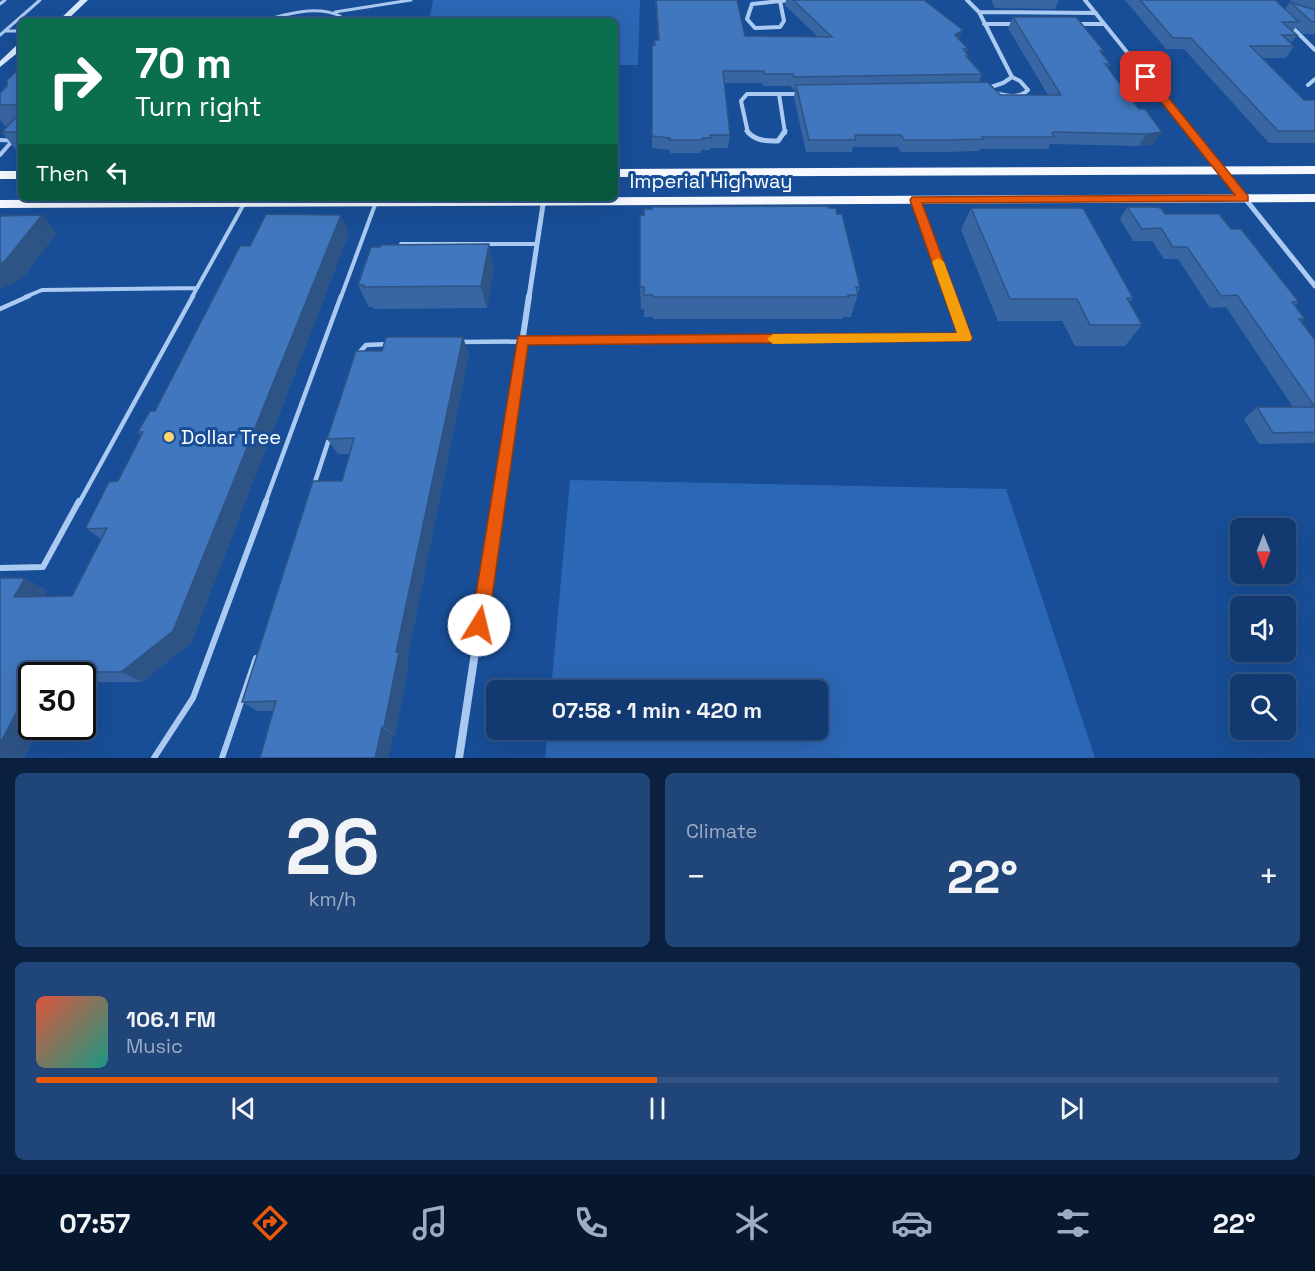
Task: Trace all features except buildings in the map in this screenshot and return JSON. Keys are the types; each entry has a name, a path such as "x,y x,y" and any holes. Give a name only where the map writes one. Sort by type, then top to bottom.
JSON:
{"main road":[{"path":"65,18 84,0"},
{"path":"0,65 18,48"},
{"name":"Imperial Highway","path":"618,172 1315,170"},
{"path":"0,175 18,175"},
{"name":"Imperial Highway","path":"618,200 1315,198"},
{"name":"Imperial Highway","path":"0,204 184,201"},
{"name":"Imperial Highway","path":"311,201 460,201"}],"street":[{"path":"780,1 784,21 780,27 755,28 747,19 752,4 780,1 793,0"},
{"path":"967,0 979,12 1012,77 1026,86 1028,90 1024,94 1008,96 982,90 1003,83 1012,77"},
{"path":"1085,0 1315,286"},
{"path":"979,12 1096,13"},
{"path":"1286,21 1315,50"},
{"path":"984,24 1024,24"},
{"path":"1067,24 1104,24"},
{"path":"1308,86 1315,79"},
{"path":"779,94 784,133 778,141 763,142 750,138 745,130 741,101 747,94 779,94 813,94"},
{"path":"459,758 544,201"}],"lane":[{"path":"0,4 5,0"},
{"path":"19,18 40,0"},
{"path":"275,18 297,13 335,12 411,0"},
{"path":"335,12 340,16 339,18"},
{"path":"1,33 18,19"},
{"path":"1,33 18,31"},
{"path":"0,155 18,135"},
{"path":"0,140 18,141"},
{"path":"457,342 965,338 916,200"},
{"path":"0,568 43,567 245,201"},
{"path":"154,758 193,698 376,202"},
{"path":"401,244 537,244"},
{"path":"0,309 42,290 197,288"},
{"path":"355,364 358,353 366,345 400,344"},
{"path":"313,488 332,431"},
{"path":"222,758 260,645"}],"shaded area":[{"path":"433,0 640,0 638,65 618,65 618,18 430,18"},
{"path":"570,480 1006,489 1095,758 545,758 547,740 828,740 828,680 552,680"}],"slow traffic":[{"path":"773,339 965,338 938,262"}],"place":[{"name":"Dollar Tree","path":"169,437"}],"route":[{"path":"479,625 523,340 965,338 916,200 1244,198 1146,77"}]}
